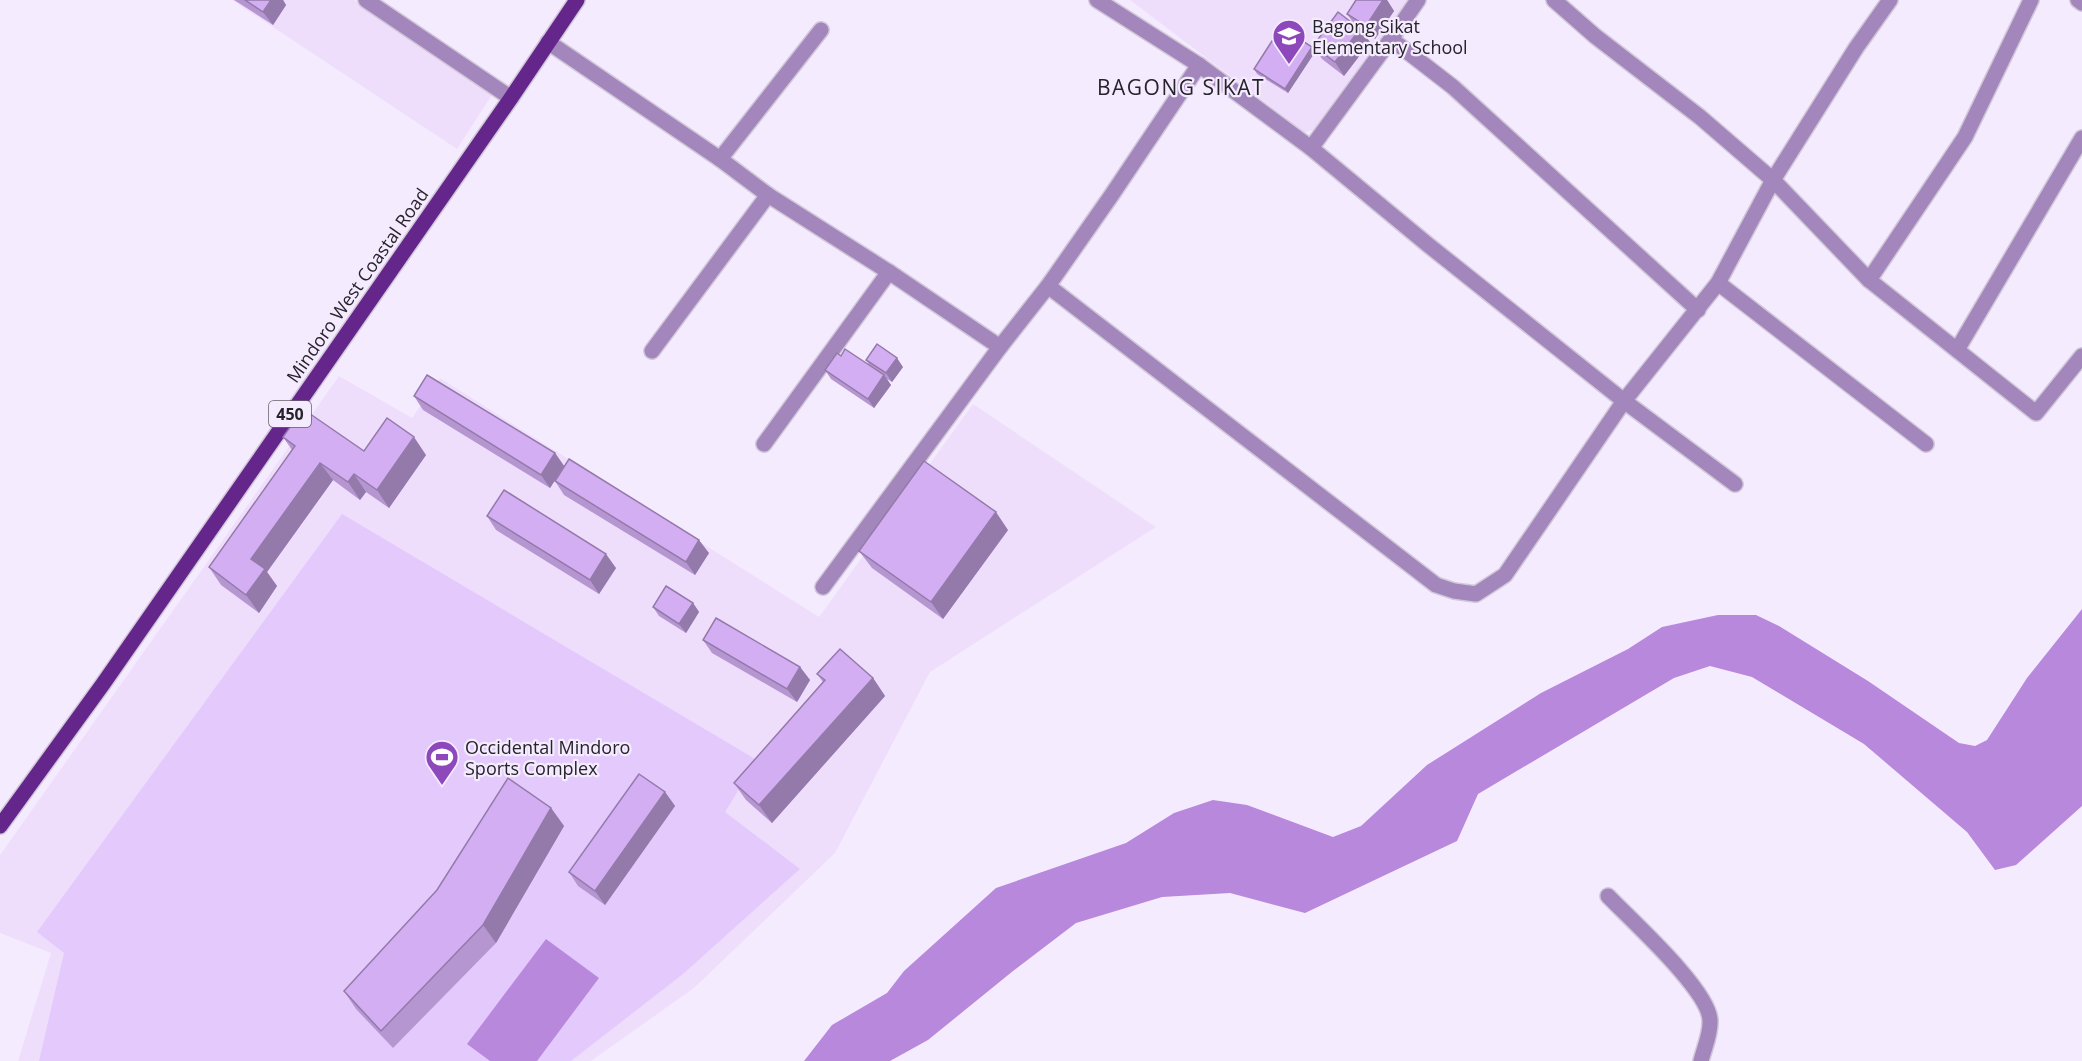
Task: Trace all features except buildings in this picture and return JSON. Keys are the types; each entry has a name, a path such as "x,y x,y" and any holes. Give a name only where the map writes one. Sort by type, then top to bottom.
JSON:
{"main road":[{"name":"Mindoro West Coastal Road","path":"0,826 103,684 577,0"}],"street":[{"path":"366,0 511,98"},
{"path":"1097,0 1199,65 1311,148 1624,401 1735,484"},
{"path":"1311,148 1418,0"},
{"path":"1554,0 1595,36 1700,117 1773,180 1869,280 2036,413 2082,356"},
{"path":"1048,285 1436,585 1454,591 1476,594 1505,574 1624,401 1718,283 1773,180 1856,48 1890,0"},
{"path":"1869,280 1965,137 2031,0"},
{"path":"2078,0 2082,3"},
{"path":"720,159 821,30"},
{"path":"1391,39 1453,87 1698,310"},
{"path":"548,42 720,159 768,195 889,272 1000,347"},
{"path":"823,587 1048,285 1199,65"},
{"path":"1957,350 2082,138"},
{"path":"652,351 768,195"},
{"path":"764,444 889,272"},
{"path":"1718,283 1926,444"},
{"path":"1608,896 1692,984 1708,1008 1710,1030 1701,1061"}],"shaded area":[{"path":"232,0 354,0 495,90 457,149"},
{"name":"Bagong Sikat Elementary School","path":"1130,0 1408,0 1315,130 1304,132"},
{"path":"339,376 412,418 440,378 819,617 973,404 1156,527 930,672 835,853 694,988 591,1061 18,1061 51,953 0,933 0,855"},
{"name":"Occidental Mindoro Sports Complex","path":"342,514 757,760 725,812 800,869 683,974 571,1061 39,1061 64,953 37,932"},
{"path":"2082,609 2082,806 2016,865 1995,870 1967,832 1864,744 1752,677 1710,666 1674,678 1478,794 1457,841 1305,913 1230,893 1162,897 1076,923 928,1040 890,1061 804,1061 832,1025 887,993 904,971 996,888 1126,843 1174,813 1213,800 1247,805 1333,837 1361,826 1427,765 1541,693 1628,649 1662,627 1718,615 1756,615 1779,626 1868,681 1959,743 1975,746 1987,740 2027,678"},
{"path":"546,939 599,978 537,1061 490,1061 467,1044"}],"place":[{"name":"Bagong Sikat Elementary School","path":"1289,65"},
{"name":"Occidental Mindoro Sports Complex","path":"442,786"}],"district":[{"name":"BAGONG SIKAT","path":"1181,87"}]}
